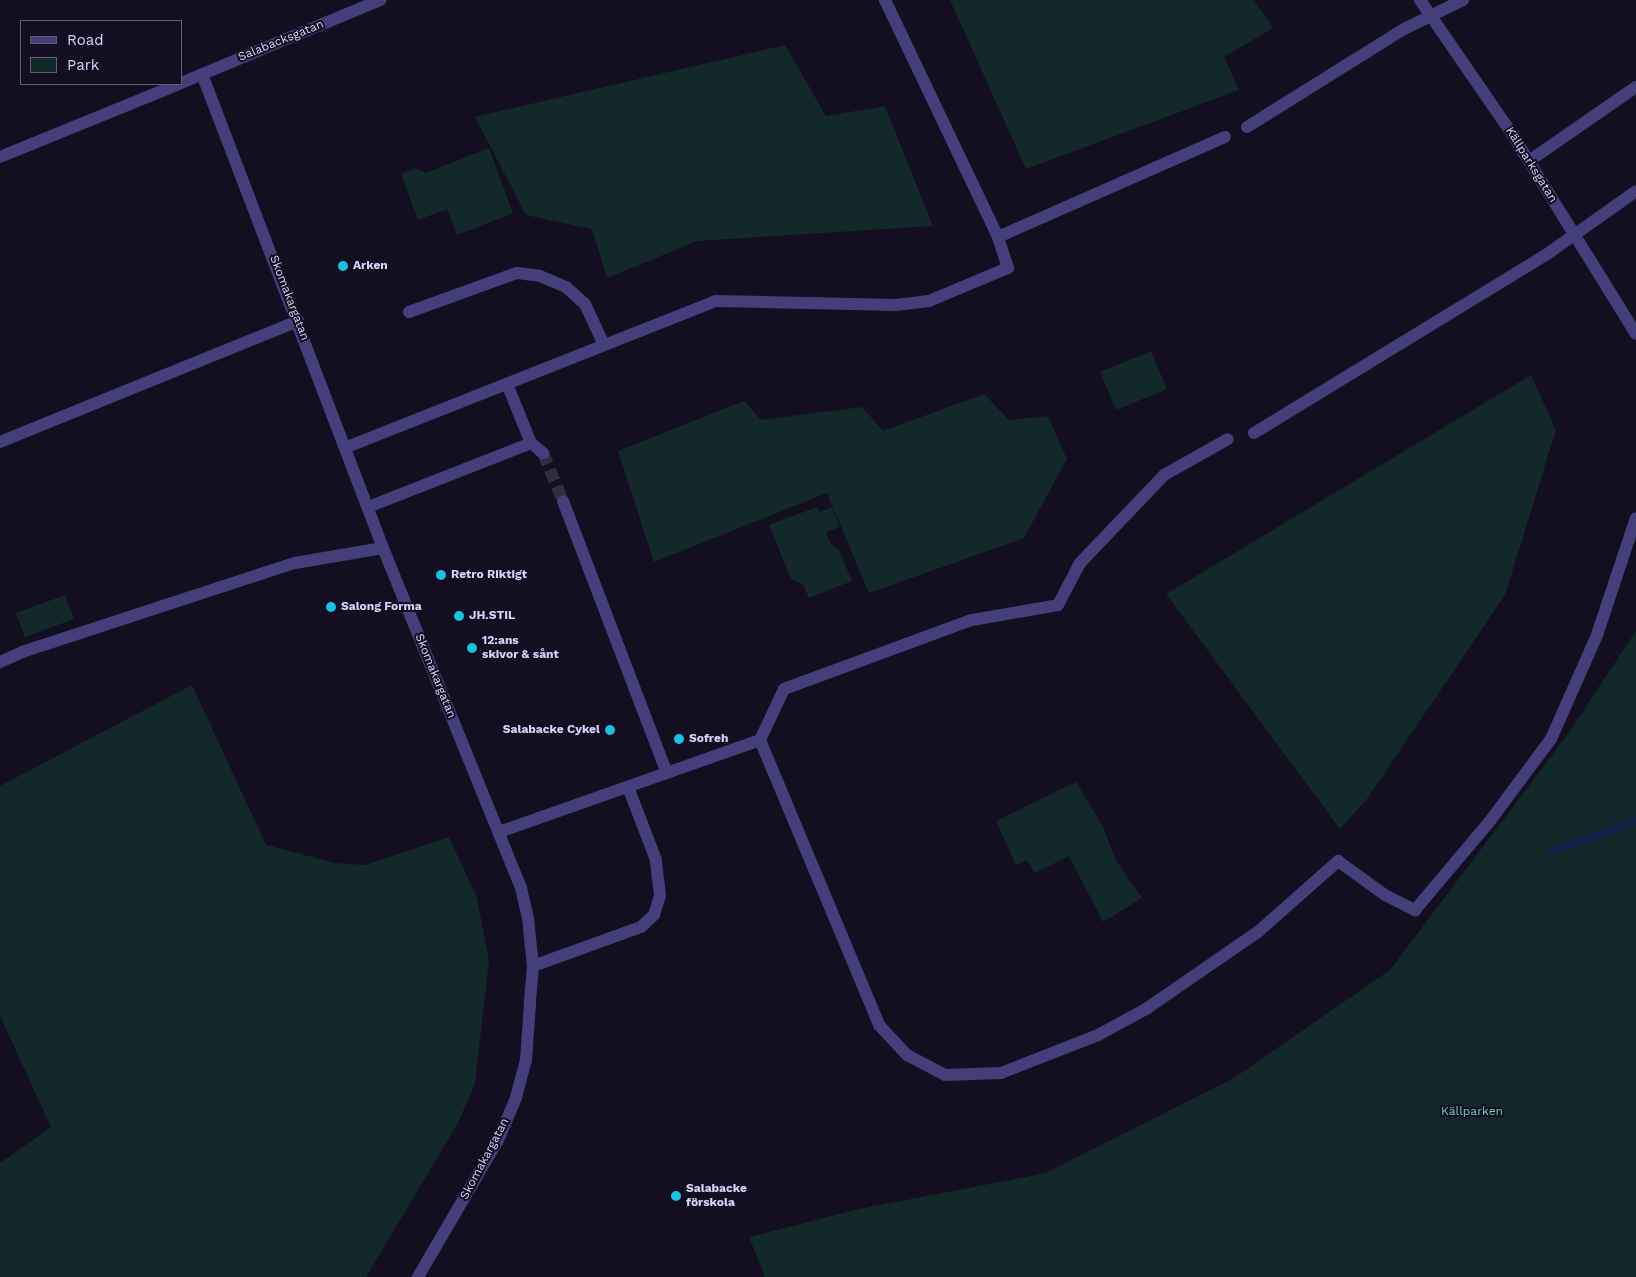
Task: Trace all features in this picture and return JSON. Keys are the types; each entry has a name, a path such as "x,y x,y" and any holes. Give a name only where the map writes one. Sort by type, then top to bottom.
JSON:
{"street":[{"name":"Salabacksgatan","path":"182,82 380,0"},
{"path":"347,447 715,301 896,305 929,301 1008,268 998,237 885,0"},
{"name":"Källparksgatan","path":"1420,0 1529,161 1636,334"},
{"path":"1247,127 1430,15 1463,0"},
{"name":"Skomakargatan","path":"202,74 347,447 383,548 521,888 528,918 533,966 526,1060 516,1098 498,1140 418,1277"},
{"name":"Salabacksgatan","path":"0,157 175,85"},
{"path":"1529,161 1636,87"},
{"path":"998,237 1226,137"},
{"path":"1254,433 1574,235 1636,191"},
{"path":"409,312 517,273 540,276 566,287 585,304 604,345"},
{"path":"0,442 298,321"},
{"path":"506,384 531,442 543,453"},
{"path":"499,832 760,740 784,689 972,620 1058,605 1080,563 1164,475 1228,438"},
{"path":"368,507 531,442"},
{"path":"563,501 667,773"},
{"path":"760,740 879,1025 906,1055 944,1075 971,1077 1001,1073 1098,1035 1146,1009 1259,931 1338,860 1385,895 1416,910 1490,821 1551,738 1597,636 1636,518"},
{"path":"0,662 22,652 295,563 383,548"},
{"path":"533,966 641,927 654,915 660,895 656,860 628,786"}],"green space":[{"path":"950,0 1254,0 1273,28 1224,57 1239,90 1026,169"},
{"path":"785,45 826,116 885,106 933,226 697,241 607,278 592,229 526,215 475,117"},
{"path":"489,148 513,213 457,235 447,209 418,220 401,174 416,168 426,173"},
{"path":"1151,351 1167,389 1116,410 1100,372"},
{"path":"1531,375 1556,430 1505,595 1367,799 1340,829 1166,594"},
{"path":"984,394 1009,420 1048,416 1067,459 1024,538 869,593 827,493 654,562 618,451 744,401 761,420 862,407 883,431"},
{"path":"817,507 820,512 832,507 840,527 826,532 831,544 839,550 852,581 809,598 803,584 791,579 769,525"},
{"path":"65,595 74,619 25,637 16,613"},
{"name":"Källparken","path":"1636,631 1636,1277 765,1277 749,1237 859,1209 1046,1173 1234,1078 1390,970 1567,735"},
{"path":"192,685 266,845 335,863 365,865 449,837 477,898 489,961 475,1083 458,1123 366,1277 0,1277 0,1163 51,1127 0,1016 0,786"},
{"path":"1076,782 1102,825 1117,862 1142,898 1103,922 1069,856 1035,873 1027,860 1016,865 996,821"}],"waterway":[{"path":"1552,851 1636,820"}],"tunnel":[{"path":"543,453 563,501"}],"place":[{"name":"Arken","path":"343,266"},
{"name":"Retro Riktigt","path":"441,575"},
{"name":"Salong Forma","path":"331,607"},
{"name":"JH.STIL","path":"459,616"},
{"name":"12:ans skivor & sånt","path":"472,648"},
{"name":"Salabacke Cykel","path":"610,730"},
{"name":"Sofreh","path":"679,739"},
{"name":"Salabacke förskola","path":"676,1196"}]}
